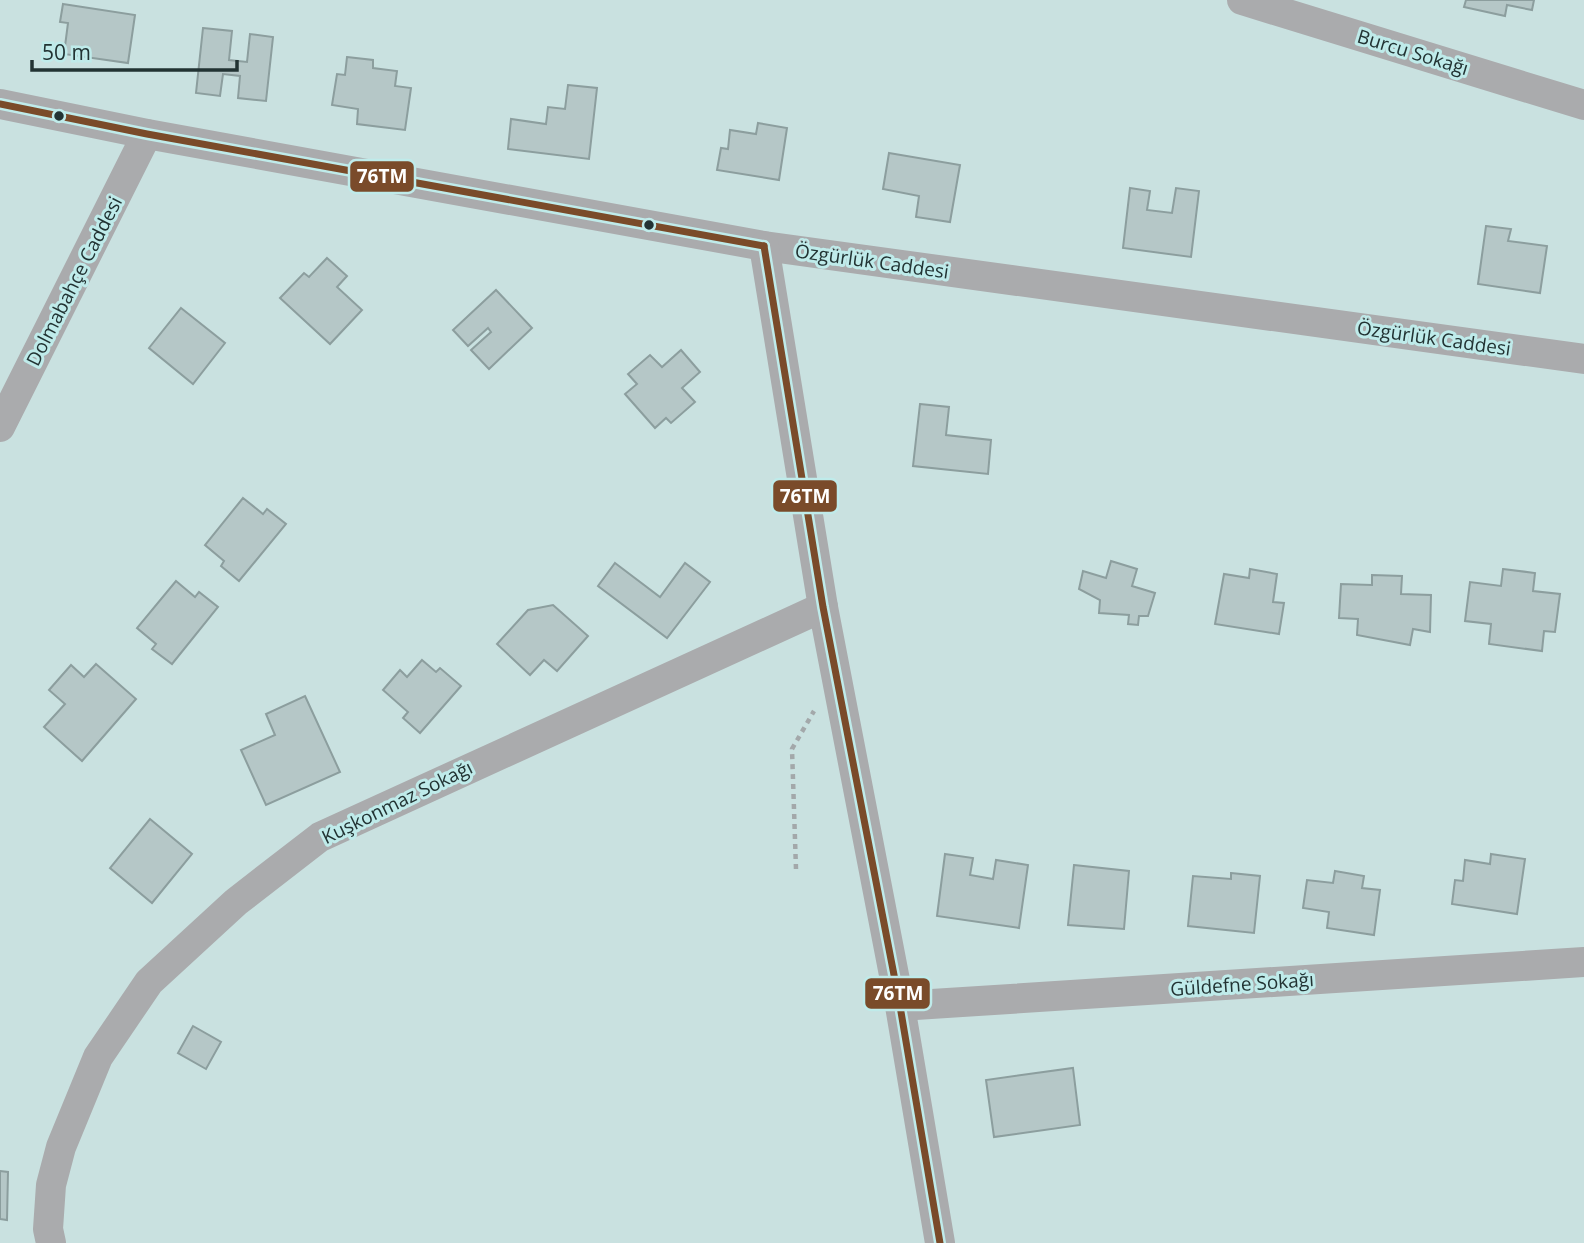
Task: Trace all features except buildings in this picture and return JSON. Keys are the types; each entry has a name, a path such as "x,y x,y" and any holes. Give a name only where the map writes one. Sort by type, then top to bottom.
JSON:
{"street":[{"name":"Burcu Sokağı","path":"1242,0 1584,105"},
{"name":"Özgürlük Caddesi","path":"0,104 147,134 764,246 1584,359"},
{"name":"Dolmabahçe Caddesi","path":"0,427 147,134"},
{"path":"764,246 823,607 900,1006 940,1243"},
{"name":"Kuşkonmaz Sokağı","path":"51,1243 48,1229 51,1185 61,1147 98,1057 149,982 236,902 320,837 823,607"},
{"name":"Güldefne Sokağı","path":"900,1006 1584,962"}],"path":[{"path":"796,869 792,749 836,674"}],"transit line":[{"name":"76TM","path":"0,104 147,134 764,246"},
{"name":"76TM","path":"764,246 823,607 900,1006 940,1243"}]}
